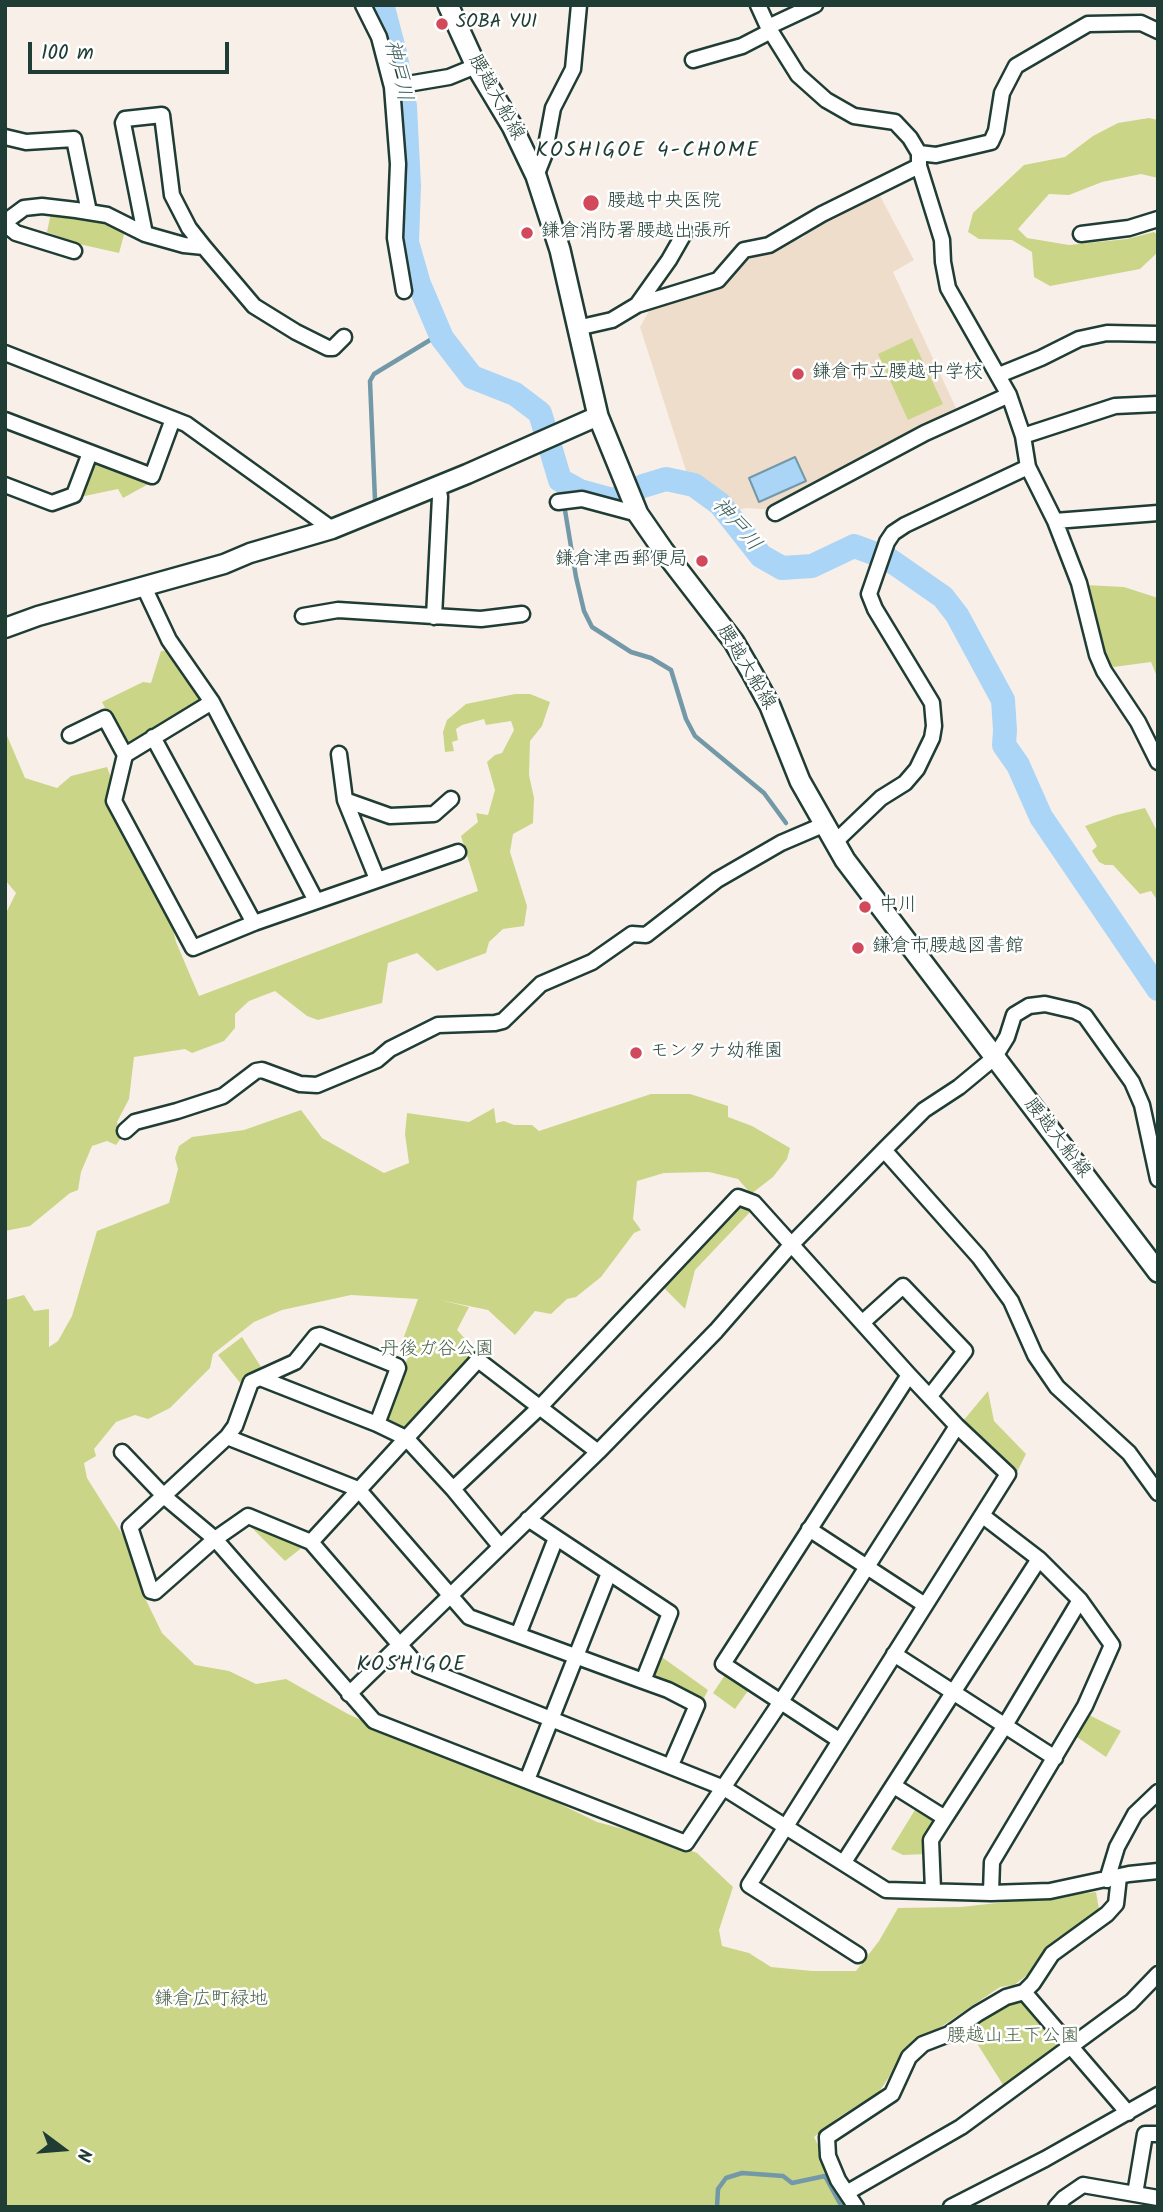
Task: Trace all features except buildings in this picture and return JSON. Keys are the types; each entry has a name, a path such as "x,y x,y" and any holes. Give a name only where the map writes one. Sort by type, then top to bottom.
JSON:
{"main road":[{"name":"腰越大船線","path":"448,5 476,66 512,126 537,176 555,230 598,415 631,500 663,550 734,642 770,706 800,781 834,843 1158,1272"}],"street":[{"path":"363,5 379,37 392,87 398,164 395,238 404,291"},
{"path":"537,176 544,156 553,108 573,69 579,5"},
{"path":"758,5 769,29 798,75 827,100 854,116 895,122 910,138 943,240 943,262 948,288 1009,395 1023,436 1028,467 1055,521 1079,583 1097,655 1104,671 1138,723 1158,762"},
{"path":"693,60 742,46 815,5"},
{"path":"577,328 612,320 636,305 718,280 744,250 769,245 919,160 990,142 996,131 1002,93 1016,66 1088,24 1141,23 1158,31"},
{"path":"403,85 449,77 476,66"},
{"path":"145,234 123,122 125,119 162,115 172,195 189,228 204,247 254,306 328,348 333,348 344,337"},
{"path":"5,137 26,142 74,139 89,212"},
{"path":"74,251 35,241 16,233 5,223 24,208 41,206 107,215 145,234 184,245 204,247"},
{"path":"1081,233 1129,228 1158,219"},
{"path":"636,305 669,260 685,232"},
{"path":"999,374 1079,340 1107,333 1158,334"},
{"path":"5,353 186,424 332,529"},
{"path":"775,513 925,433 1009,395"},
{"path":"1023,436 1115,406 1158,404"},
{"path":"5,628 38,616 224,564 332,529 438,486 598,415"},
{"path":"5,420 152,476 173,419"},
{"path":"5,485 52,503 74,495 90,453"},
{"path":"834,843 881,798 905,783 917,769 932,738 934,726 932,703 874,609 869,594 881,556 893,533 905,525 1028,467"},
{"path":"434,617 440,497 438,486"},
{"path":"565,501 631,500"},
{"path":"1055,521 1158,513"},
{"path":"144,587 173,649 212,702 316,901"},
{"path":"303,616 338,610 481,619 522,614"},
{"path":"125,755 212,702"},
{"path":"70,735 105,718 125,755 114,801 193,948 254,923 458,852"},
{"path":"153,737 254,923"},
{"path":"339,754 345,800 377,879"},
{"path":"345,800 390,816 434,814 451,799"},
{"path":"124,1131 135,1122 223,1096 256,1071 262,1070 300,1084 317,1084 377,1060 390,1049 438,1025 503,1021 541,984 592,962 632,934 646,935 717,880 781,843 823,825"},
{"path":"349,1695 598,1452 716,1331 792,1245 924,1110 959,1087 994,1058 1007,1037 1014,1014 1029,1006 1052,1004 1085,1016 1132,1082 1142,1105 1158,1179"},
{"path":"884,1150 979,1257 1011,1301 1035,1355 1057,1387 1129,1453 1158,1493"},
{"path":"453,1489 540,1407 738,1197 754,1203 957,1426 1008,1474 749,1887 858,1955"},
{"path":"863,1322 903,1286 965,1352 930,1396"},
{"path":"377,1424 397,1366 320,1335 316,1336 295,1362 251,1381 235,1426 227,1437 130,1527 150,1591 155,1592 215,1539 248,1516 312,1542 418,1666 724,1788 886,1890 991,1893 1050,1891 1158,1871"},
{"path":"312,1542 478,1360 598,1452"},
{"path":"839,1740 723,1664 909,1374"},
{"path":"260,1378 406,1438 500,1546"},
{"path":"122,1452 165,1497 215,1539 374,1721 686,1843 780,1703 957,1426"},
{"path":"227,1437 358,1489 469,1617 668,1690 697,1705 671,1765"},
{"path":"983,1516 1039,1559 1080,1600 1112,1645 1085,1706 992,1861 991,1893"},
{"path":"528,1519 670,1613 643,1681"},
{"path":"809,1530 925,1605"},
{"path":"518,1635 556,1538"},
{"path":"844,1862 1039,1559"},
{"path":"527,1780 609,1573"},
{"path":"933,1890 931,1840 1004,1727 1080,1600"},
{"path":"894,1654 1055,1758"},
{"path":"894,1786 945,1818"},
{"path":"856,2207 838,2180 828,2157 827,2137 892,2094 909,2057 923,2044 949,2034 1006,1997 1024,1992 1052,1954 1107,1914 1116,1904 1113,1878 1116,1847 1135,1814 1158,1792"},
{"path":"848,2192 961,2127 1131,2002 1158,1974"},
{"path":"1024,1992 1128,2113"},
{"path":"951,2207 1158,2095"},
{"path":"1135,2194 1145,2134 1158,2134"},
{"path":"1056,2207 1083,2185 1158,2198"}],"shaded area":[{"name":"鎌倉市立腰越中学校","path":"878,192 914,260 893,272 956,408 774,510 746,508 735,511 710,486 688,477 640,327 650,309 723,286 745,255 752,251 776,249 804,237 819,220"}],"green space":[{"path":"1149,118 1158,120 1158,178 1141,174 1102,182 1069,195 1049,194 1018,229 1027,238 1069,245 1127,239 1154,232 1158,235 1158,252 1140,269 1050,286 1034,277 1032,252 1012,240 979,239 968,232 973,213 1024,165 1065,157 1093,136 1118,123"},
{"path":"51,213 105,221 125,231 119,253 79,244 47,232"},
{"path":"912,338 943,404 908,420 878,354"},
{"path":"98,456 154,481 123,498 118,489 75,498 89,462"},
{"path":"1085,585 1124,587 1158,598 1158,679 1151,662 1106,668"},
{"path":"161,651 168,651 201,694 198,703 126,743 122,741 102,702 143,682 151,683"},
{"path":"515,694 530,694 550,702 542,726 530,741 529,775 534,798 533,823 513,834 510,852 527,906 524,926 503,929 489,942 486,953 437,971 417,953 388,963 382,1003 318,1020 307,1016 275,991 249,1001 235,1014 235,1028 224,1041 192,1053 185,1049 134,1057 129,1099 117,1122 121,1138 116,1145 107,1141 92,1146 81,1172 78,1190 70,1193 30,1226 5,1231 5,915 16,893 5,880 5,731 25,778 57,788 71,776 107,767 111,778 108,803 172,925 176,942 199,996 478,891 461,836 478,822 476,813 488,815 495,790 487,762 502,753 514,730 511,721 486,725 484,719 462,725 456,729 458,740 452,742 454,751 445,752 443,732 447,720 466,704"},
{"path":"1145,808 1158,833 1158,901 1151,891 1140,894 1113,865 1099,862 1092,851 1097,846 1085,826"},
{"path":"651,1094 690,1094 728,1106 728,1117 752,1126 790,1148 787,1159 773,1177 751,1194 738,1179 709,1172 664,1173 637,1181 633,1219 641,1230 634,1233 601,1277 576,1297 567,1299 551,1314 535,1311 515,1335 488,1310 440,1300 469,1307 457,1330 477,1352 408,1428 400,1429 385,1423 383,1418 409,1355 399,1350 418,1299 351,1295 282,1310 254,1322 213,1354 210,1368 170,1408 148,1419 135,1415 116,1422 94,1449 96,1456 84,1463 87,1478 132,1550 144,1596 162,1633 195,1665 229,1671 256,1684 286,1679 348,1714 519,1784 597,1822 660,1839 697,1853 733,1887 719,1930 722,1946 749,1953 771,1967 856,1971 879,1941 898,1908 961,1907 1096,1892 1101,1921 1057,1938 1034,1970 1014,1985 1000,1987 907,2050 879,2092 839,2117 814,2137 849,2207 5,2207 5,1300 24,1295 34,1311 49,1309 49,1347 58,1341 72,1316 97,1231 169,1203 178,1169 175,1158 179,1146 192,1137 244,1130 301,1110 322,1138 384,1173 409,1163 405,1134 407,1113 469,1122 494,1108 496,1123 504,1121 514,1125 532,1125 539,1131"},
{"path":"742,1203 751,1211 695,1270 685,1309 663,1287"},
{"path":"242,1337 261,1367 241,1384 218,1355"},
{"path":"988,1391 994,1421 1026,1454 1016,1474 963,1421"},
{"path":"247,1523 304,1546 285,1561"},
{"path":"659,1655 708,1690 702,1702 652,1681 651,1676"},
{"path":"727,1672 750,1688 735,1709 713,1693"},
{"path":"1087,1714 1121,1731 1106,1757 1074,1735"},
{"path":"918,1805 935,1816 936,1823 926,1854 903,1855 891,1849"},
{"name":"腰越山王下公園","path":"1017,1998 1024,1999 1060,2041 1060,2047 1005,2088 968,2029 988,2012"}],"water":[{"path":"795,457 806,481 759,502 749,478"}],"waterway":[{"name":"神戸川","path":"380,5 395,53 405,106 409,186 407,242 419,284 442,338 472,377 515,394 540,413 560,480 580,491 613,500 666,479 694,485 720,504 761,556 782,568 812,566 854,546 887,558 943,597 957,615 1003,700 1004,745 1018,765 1041,817 1158,989"},
{"path":"375,500 370,381 374,374 440,334"},
{"path":"560,480 576,577 584,611 592,627 631,652 651,658 671,670 686,719 695,736 764,793 786,823"},
{"path":"717,2207 718,2189 726,2178 742,2173 783,2176 792,2183 825,2176 842,2207"}],"place":[{"name":"SOBA YUI","path":"442,24"},
{"name":"腰越中央医院","path":"591,203"},
{"name":"鎌倉消防署腰越出張所","path":"527,233"},
{"name":"鎌倉市立腰越中学校","path":"798,374"},
{"name":"鎌倉津西郵便局","path":"702,561"},
{"name":"中川","path":"865,907"},
{"name":"鎌倉市腰越図書館","path":"858,948"},
{"name":"モンタナ幼稚園","path":"636,1053"}],"district":[{"name":"KOSHIGOE 4-CHOME","path":"648,152"},
{"name":"KOSHIGOE","path":"412,1666"}],"park label":[{"name":"丹後ガ谷公園","path":"437,1351"},
{"name":"鎌倉広町緑地","path":"211,2001"}]}
